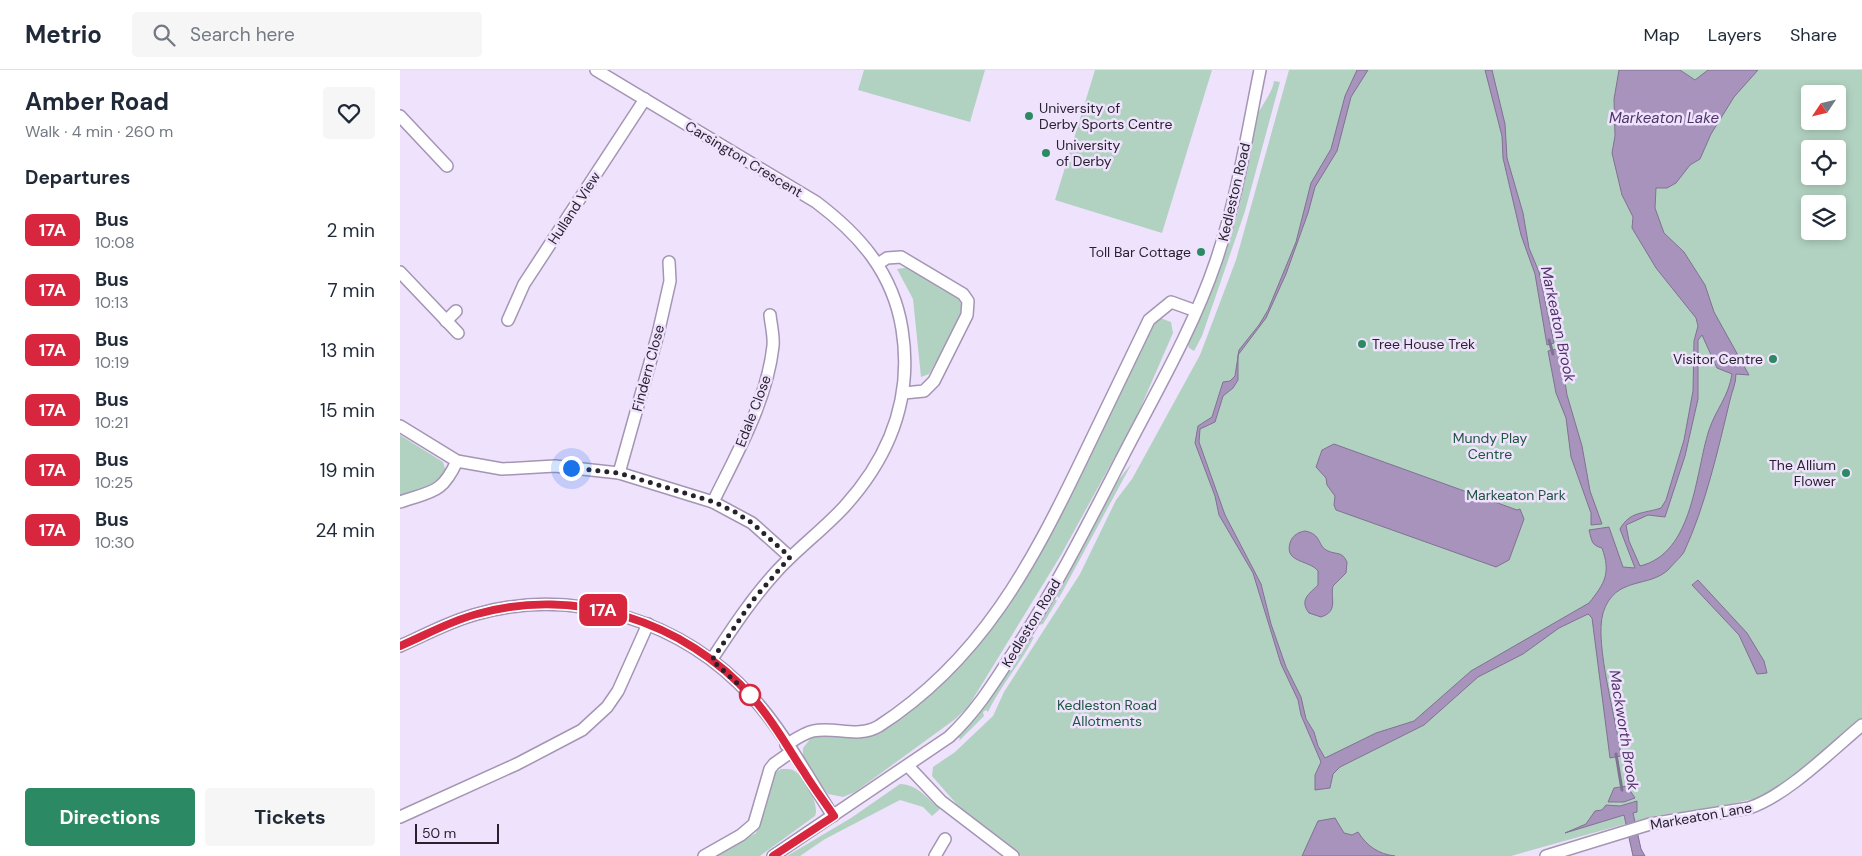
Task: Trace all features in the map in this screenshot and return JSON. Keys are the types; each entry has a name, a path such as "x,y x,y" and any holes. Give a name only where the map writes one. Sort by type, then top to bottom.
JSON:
{"street":[{"name":"Carsington Crescent","path":"596,70 816,202 850,229 878,264 892,291 900,319 905,354 904,393 890,435 866,479 844,506 790,557 753,600 712,660"},
{"name":"Kedleston Road","path":"774,856 949,737 967,720 985,697 1029,629 1078,543 1196,310 1216,262 1231,211 1260,70"},
{"name":"Hulland View","path":"508,320 524,284 645,99"},
{"path":"400,116 447,166"},
{"path":"878,264 893,256 901,257 963,294 968,301 968,315 934,381 924,391 904,393"},
{"name":"Findern Close","path":"619,473 658,334 670,281 669,262"},
{"path":"400,272 458,333"},
{"path":"704,856 741,835 754,824 770,769 789,748 813,731 856,733 870,731 899,712 952,668 979,638 1002,606 1044,538 1149,320 1171,302 1196,310"},
{"path":"446,320 456,310"},
{"name":"Edale Close","path":"714,502 748,430 768,373 773,344 770,315"},
{"path":"400,426 457,461 502,469 555,466 619,473 714,502 752,523 790,557"},
{"path":"400,502 438,489 445,483 457,461"},
{"path":"400,646 469,616 524,605 581,606 648,624 688,644 712,660 753,698 834,816"},
{"path":"400,817 517,764 582,730 607,707 618,691 648,624"},
{"name":"Markeaton Lane","path":"1546,856 1650,824 1763,804 1781,793 1862,725"},
{"path":"908,766 941,801 1013,856"},
{"path":"934,856 945,839"}],"green space":[{"path":"864,70 985,70 970,122 858,90"},
{"path":"1095,70 1212,70 1162,233 1055,200"},
{"name":"Markeaton Park","path":"1289,70 1862,70 1862,719 1783,785 1763,797 1716,807 1654,816 1511,856 1021,856 960,808 932,776 933,767 955,752 993,716 1004,692 1080,574 1116,500 1132,479 1200,355 1236,260"},
{"path":"1274,81 1280,82 1245,211 1202,336 1194,351 1189,348 1188,344 1210,294 1229,243 1239,208 1256,118"},
{"path":"911,267 959,296 962,308 962,316 929,374 921,377 913,299 897,269"},
{"path":"1160,318 1171,322 1173,333 1136,418 1061,555 968,707 954,720 855,792 843,797 828,794 803,760 803,748 811,738 822,734 845,737 911,707 970,655 1010,605 1035,564 1069,499 1151,322"},
{"path":"400,435 443,462 446,472 437,483 400,499"},
{"path":"1132,463 1059,598 1057,596 1055,599 1057,601 1043,624 1039,625 1115,484"},
{"path":"1031,637 1034,637 988,712 986,710 983,712 984,716 959,741 960,738 956,737 991,698"},
{"path":"781,769 793,770 804,780 816,806 815,816 760,856 715,856 756,833 774,773"},
{"path":"900,784 917,789 940,809 932,816 923,807 900,800 825,839 800,856 787,856 851,818"}],"water":[{"path":"1357,70 1368,70 1351,97 1337,151 1315,187 1308,213 1286,274 1266,318 1238,355 1239,350 1259,325 1268,310 1296,242 1311,183 1331,149 1345,96"},
{"path":"1485,70 1492,70 1505,124 1507,158 1523,213 1529,248 1539,272 1554,343 1547,345 1535,274 1521,235 1503,158 1502,136"},
{"name":"Markeaton Lake","path":"1619,70 1680,70 1695,80 1708,70 1758,70 1734,97 1711,134 1700,159 1690,165 1676,183 1667,188 1656,188 1655,208 1664,233 1684,252 1705,285 1714,312 1749,375 1736,374 1710,478 1692,535 1684,552 1661,575 1633,584 1616,593 1608,601 1603,613 1601,644 1621,756 1610,758 1592,618 1588,614 1559,628 1523,654 1478,677 1424,725 1340,767 1333,774 1330,788 1315,790 1315,775 1321,762 1301,715 1298,700 1281,664 1253,573 1219,515 1215,496 1195,443 1198,426 1212,417 1223,382 1230,381 1235,376 1238,357 1238,380 1233,388 1223,396 1215,422 1200,429 1199,442 1225,515 1261,584 1271,624 1286,667 1301,697 1306,719 1325,758 1376,733 1414,721 1471,671 1589,603 1603,583 1606,564 1602,548 1594,544 1589,530 1609,527 1623,567 1635,568 1620,529 1628,519 1638,514 1661,508 1666,500 1684,440 1693,391 1694,341 1698,326 1696,318 1656,268 1632,228 1633,217 1622,195 1612,153 1615,136 1614,99","holes":["1702,335 1717,368 1732,374 1728,390 1709,430 1690,509 1682,529 1672,545 1658,558 1640,566 1629,541 1626,525 1648,515 1665,517 1685,456 1698,399 1698,340"]},
{"path":"1560,350 1567,395 1582,446 1590,491 1602,524 1591,525 1591,513 1571,457 1566,418 1556,393 1548,351"},
{"path":"1334,444 1517,510 1520,509 1524,519 1509,560 1496,567 1336,510 1334,505 1335,496 1327,485 1326,478 1316,467 1322,450"},
{"path":"1305,531 1317,537 1325,549 1341,555 1347,562 1346,573 1333,586 1332,608 1321,617 1309,613 1305,604 1306,598 1318,585 1318,571 1314,567 1294,558 1289,549 1294,536"},
{"path":"1698,580 1747,633 1764,661 1767,673 1757,674 1739,635 1692,585"},
{"path":"1627,786 1635,798 1624,802 1608,802 1614,788"},
{"path":"1637,801 1637,812 1633,813 1641,849 1645,856 1633,856 1624,815 1565,833 1586,824 1595,811 1602,810 1606,805 1620,806"},
{"path":"1335,818 1344,833 1352,835 1358,832 1374,849 1395,856 1302,856 1318,821"}],"waterway":[{"name":"Markeaton Brook","path":"1549,340 1553,354"},
{"name":"Mackworth Brook","path":"1616,754 1622,790"}],"bus line":[{"name":"17A","path":"400,646 478,613 509,607 544,604 581,606 619,614 675,636 712,660 734,678 753,698 770,719 834,816 773,856"}],"place":[{"name":"University of Derby Sports Centre","path":"1029,116"},
{"name":"University of Derby","path":"1046,153"},
{"name":"Toll Bar Cottage","path":"1201,252"},
{"name":"Tree House Trek","path":"1362,344"},
{"name":"Visitor Centre","path":"1773,359"},
{"name":"The Allium Flower","path":"1846,473"}],"route":[{"path":"571,468 619,473 714,502 752,523 790,557 765,584 732,628 712,660 734,678 753,698 750,695"}],"park label":[{"name":"Mundy Play Centre","path":"1490,446"},
{"name":"Kedleston Road Allotments","path":"1107,714"}]}
